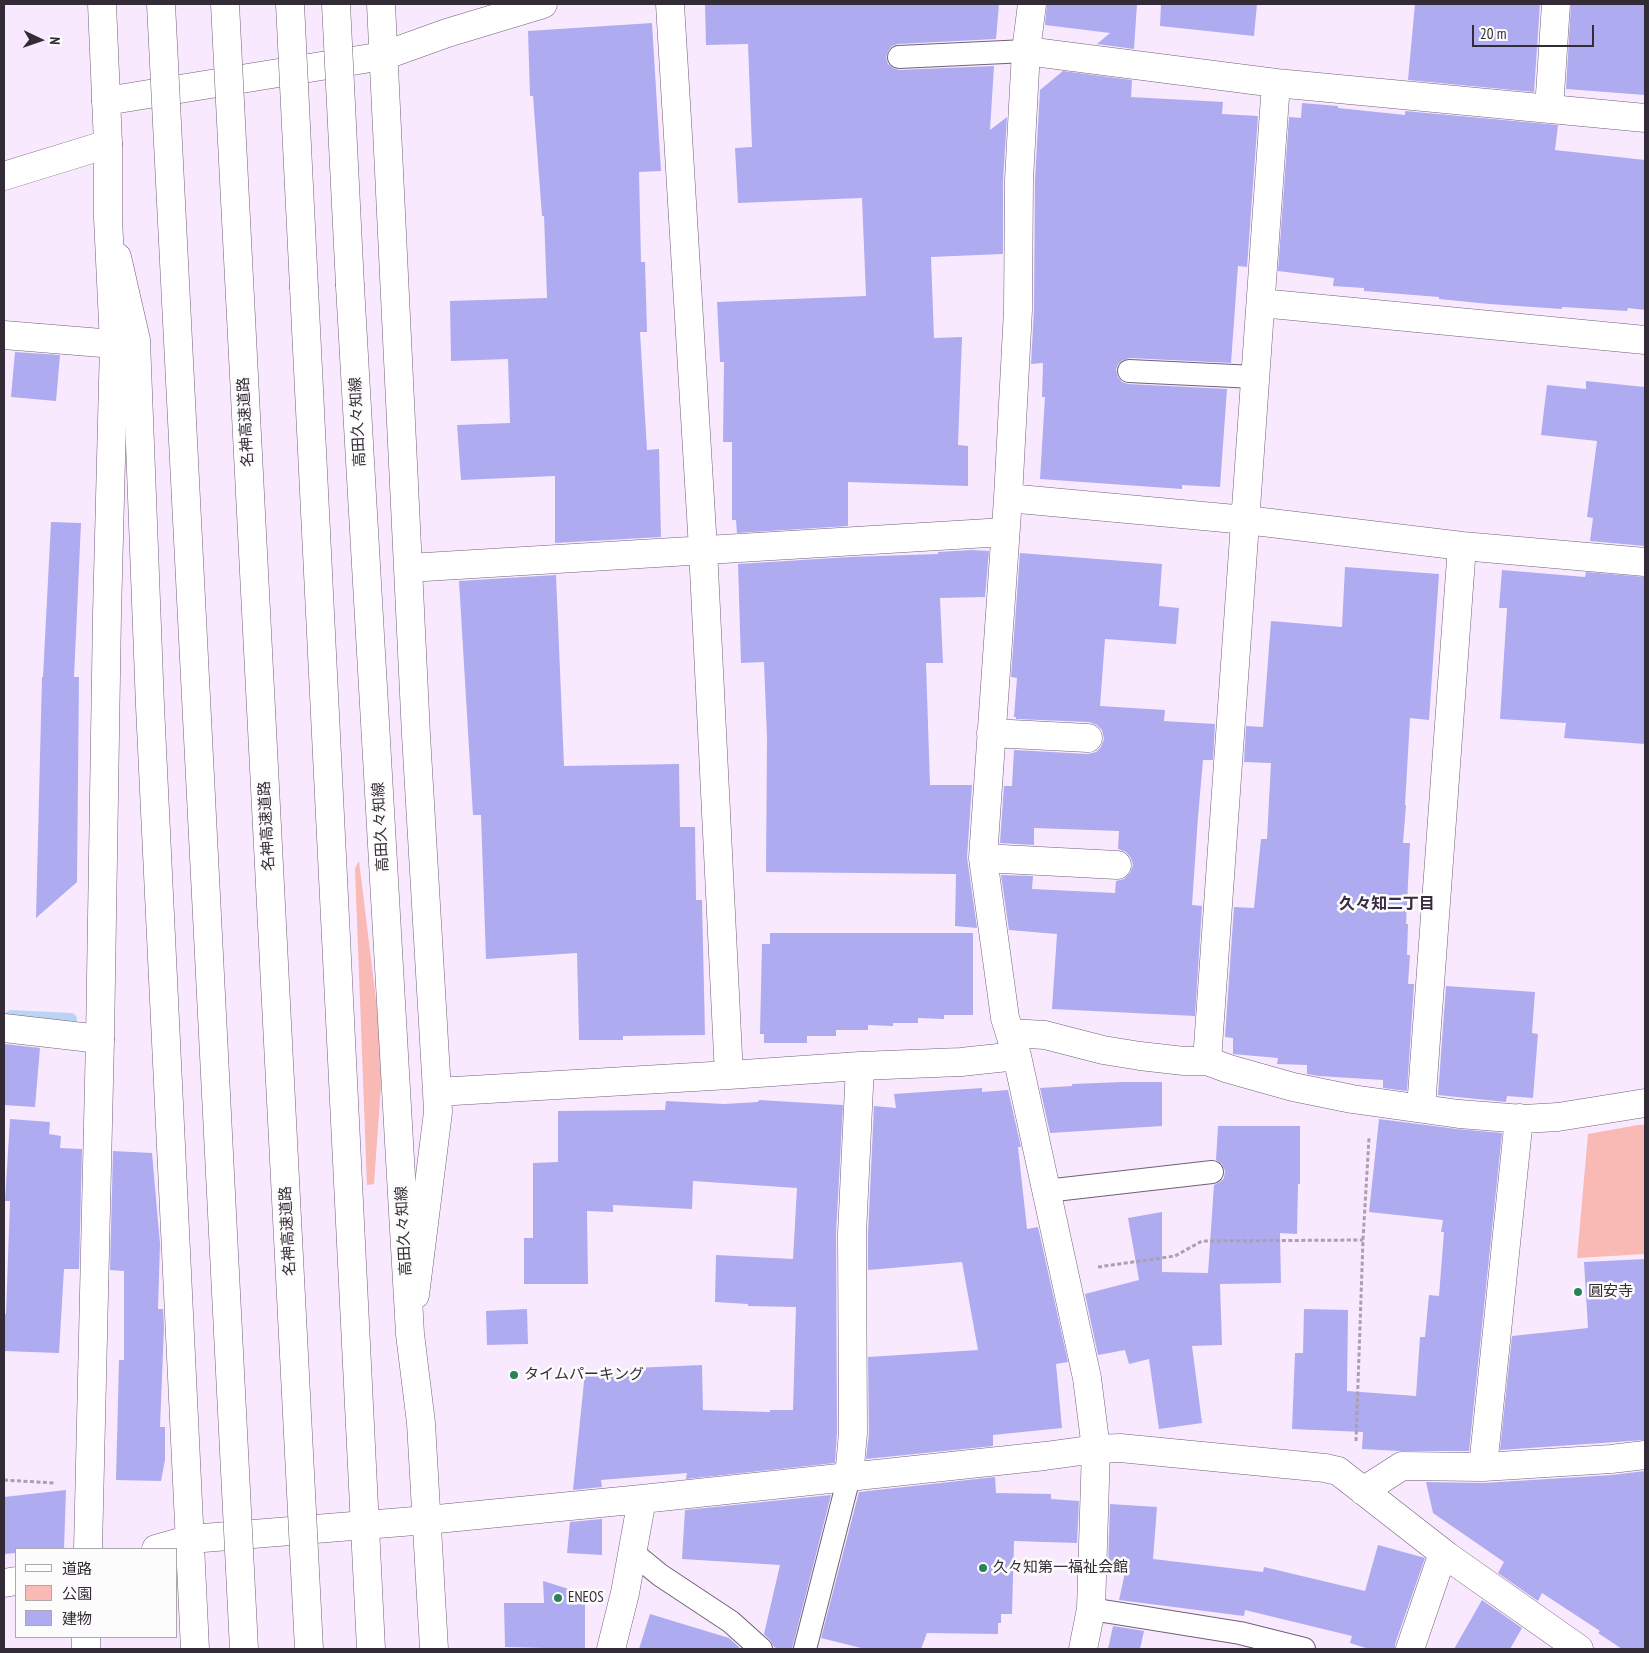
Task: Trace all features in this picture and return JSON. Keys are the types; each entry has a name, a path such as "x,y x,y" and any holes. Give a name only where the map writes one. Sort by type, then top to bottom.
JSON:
{"main road":[{"path":"88,1548 114,344 108,218 108,144 102,4"},
{"path":"161,4 244,1649"},
{"name":"名神高速道路","path":"225,4 310,1649"},
{"path":"290,4 371,1649"},
{"name":"高田久々知線","path":"336,4 350,286 410,1334 421,1423 434,1649"},
{"path":"380,4 416,736 438,1112 410,1334"},
{"path":"106,101 383,56 447,33 544,4"},
{"path":"670,4 703,549 729,1075"},
{"path":"1032,4 1026,51 1019,180 1018,310 1008,498 983,858 1005,1018 1013,1045 1087,1378 1096,1449 1091,1609 1083,1649"},
{"path":"1549,109 1556,4"},
{"path":"1026,51 1276,83 1645,118"},
{"path":"1207,1061 1276,83"},
{"path":"4,176 108,144"},
{"path":"108,218 136,340 150,706 195,1649"},
{"path":"1261,303 1645,340"},
{"path":"4,335 114,344"},
{"path":"1008,498 1246,520 1462,546 1645,562"},
{"path":"408,568 1005,532"},
{"path":"1421,1108 1462,546"},
{"path":"991,733 1088,738"},
{"path":"983,858 1117,865"},
{"path":"4,1028 100,1039"},
{"path":"437,1092 860,1066 961,1062 1045,1035 1103,1050 1140,1056 1184,1062 1207,1061 1293,1087 1352,1100 1459,1114 1519,1118 1558,1117 1645,1103"},
{"path":"849,1477 853,1433 852,1234 860,1066"},
{"path":"1483,1467 1519,1118"},
{"path":"160,1548 191,1539 427,1520 642,1499 1096,1449 1120,1448 1325,1468 1338,1471 1443,1553 1579,1649"},
{"path":"1358,1486 1402,1466 1483,1467 1645,1455"},
{"path":"611,1649 625,1594 642,1499"},
{"path":"1410,1649 1443,1553"}],"lane":[{"path":"899,57 1026,51"},
{"path":"1129,372 1256,377"},
{"path":"1046,1191 1212,1172"},
{"path":"806,1649 849,1477"},
{"path":"632,1552 660,1574 730,1622 761,1649"},
{"path":"1091,1609 1240,1633 1304,1649"}],"path":[{"path":"1358,1486 1356,1454 1363,1240 1370,1122 1374,1102"},
{"path":"1064,1272 1175,1256 1202,1242 1363,1240"},
{"path":"4,1480 90,1485"}],"green space":[{"path":"359,861 383,1057 374,1184 367,1185 355,868"},
{"path":"1645,1125 1645,1254 1577,1258 1588,1134"}],"building":[{"path":"705,4 999,4 996,39 898,44 892,46 886,57 888,64 899,70 994,66 990,130 1007,117 1003,180 1003,254 931,257 934,338 962,337 958,445 968,446 968,486 848,482 848,526 737,533 736,520 732,520 732,442 723,442 724,362 720,362 717,302 866,296 862,198 738,203 735,148 752,147 748,44 706,45"},
{"path":"1047,4 1137,4 1134,49 1097,44 1110,33 1045,25"},
{"path":"1161,4 1257,4 1254,36 1160,26"},
{"path":"1415,4 1540,4 1534,92 1408,80"},
{"path":"1571,4 1645,4 1645,95 1566,89"},
{"path":"652,23 661,171 639,172 641,262 645,262 647,332 640,332 647,450 659,449 661,537 555,543 555,476 461,480 457,425 510,423 508,359 451,361 450,301 547,298 544,216 542,216 533,96 530,96 528,31"},
{"path":"1063,71 1132,80 1131,97 1223,102 1222,114 1258,116 1247,267 1238,266 1231,363 1130,358 1118,364 1116,370 1122,382 1128,384 1227,389 1220,487 1182,485 1182,489 1040,479 1045,397 1042,397 1043,363 1031,364 1034,310 1035,180 1040,90"},
{"path":"1302,103 1405,115 1405,111 1558,125 1555,150 1645,160 1645,310 1628,308 1627,311 1562,307 1562,309 1439,299 1439,297 1364,291 1364,288 1333,286 1334,278 1278,271 1289,117 1301,118"},
{"path":"15,352 60,355 56,401 11,397"},
{"path":"1586,381 1645,387 1645,546 1590,541 1593,518 1587,517 1597,441 1541,435 1547,385 1586,389"},
{"path":"51,522 81,523 74,677 79,677 77,882 36,918 42,677"},
{"path":"989,551 985,597 940,598 943,663 926,663 930,785 972,785 967,857 977,928 955,926 956,874 766,872 767,738 764,662 741,663 738,564 938,554 938,552"},
{"path":"1020,553 1162,564 1159,606 1179,608 1176,644 1105,639 1100,706 1165,710 1164,721 1215,724 1213,760 1203,760 1198,817 1192,905 1202,906 1195,1016 1052,1009 1057,934 1009,930 1001,875 1033,876 1032,889 1115,893 1116,881 1124,879 1130,873 1133,865 1131,858 1126,852 1118,849 1119,831 1034,828 1034,845 1000,843 1004,786 1012,786 1014,750 1088,754 1096,752 1101,747 1104,739 1102,730 1097,725 1089,722 1016,719 1014,717 1017,678 1011,677"},
{"path":"1345,567 1439,574 1429,720 1410,718 1403,843 1410,843 1406,924 1408,924 1407,955 1410,955 1408,984 1414,984 1407,1091 1383,1088 1383,1080 1307,1074 1307,1065 1277,1064 1278,1058 1233,1054 1233,1038 1225,1037 1234,907 1254,908 1261,839 1267,839 1271,763 1244,762 1246,726 1263,727 1271,621 1342,627"},
{"path":"1502,570 1585,577 1586,572 1645,577 1645,744 1564,738 1566,723 1500,719 1507,608 1499,608"},
{"path":"556,575 564,766 679,764 680,827 695,827 696,900 702,900 705,1035 623,1036 623,1040 579,1040 577,953 486,959 481,815 473,815 459,581"},
{"path":"770,933 973,933 973,1015 944,1015 944,1019 918,1018 918,1023 893,1023 893,1026 868,1025 868,1030 836,1030 836,1036 807,1036 807,1043 764,1043 764,1034 760,1034 762,944 770,944"},
{"path":"1446,986 1535,992 1532,1033 1538,1034 1533,1098 1507,1096 1506,1102 1438,1095"},
{"path":"4,1044 40,1048 35,1107 4,1105"},
{"path":"1162,1082 1162,1126 1050,1133 1040,1088 1072,1086 1072,1084"},
{"path":"982,1088 982,1092 1008,1090 1021,1147 1018,1147 1027,1229 1038,1227 1068,1362 1056,1364 1062,1428 993,1435 993,1446 866,1459 869,1433 868,1357 978,1350 962,1262 868,1270 874,1106 896,1108 894,1094"},
{"path":"759,1100 843,1105 836,1233 837,1432 835,1463 686,1479 687,1473 601,1480 602,1487 573,1490 585,1372 634,1377 634,1368 702,1365 703,1410 770,1412 770,1410 793,1410 796,1307 748,1306 748,1304 715,1302 716,1255 793,1259 797,1188 693,1181 692,1209 613,1205 613,1212 587,1211 588,1284 524,1284 524,1238 533,1238 533,1163 558,1162 558,1111 665,1110 666,1101 724,1104 758,1102"},
{"path":"10,1119 50,1122 49,1134 61,1136 60,1148 82,1149 79,1269 64,1269 59,1353 4,1351 10,1201 5,1201"},
{"path":"1379,1119 1502,1133 1469,1451 1362,1449 1363,1432 1292,1429 1295,1353 1303,1353 1304,1309 1348,1310 1347,1391 1416,1396 1420,1337 1425,1337 1429,1295 1439,1296 1444,1232 1441,1232 1443,1220 1369,1212"},
{"path":"1218,1126 1300,1126 1300,1184 1298,1184 1297,1234 1280,1233 1281,1283 1220,1284 1222,1345 1192,1346 1202,1423 1159,1429 1149,1359 1129,1364 1125,1350 1098,1355 1085,1294 1139,1280 1128,1218 1162,1212 1162,1272 1208,1273 1214,1185 1224,1178 1225,1171 1222,1164 1216,1160"},
{"path":"113,1151 152,1153 160,1244 158,1309 163,1309 164,1327 160,1427 165,1427 165,1460 161,1481 116,1480 119,1360 124,1360 124,1271 110,1270"},
{"path":"1645,1259 1645,1440 1500,1450 1512,1336 1588,1328 1584,1262"},
{"path":"527,1309 528,1344 487,1345 486,1311"},
{"path":"1645,1471 1645,1649 1622,1649 1598,1633 1600,1631 1542,1593 1538,1601 1498,1573 1504,1562 1433,1513 1426,1482 1484,1483 1612,1475"},
{"path":"995,1477 996,1493 1051,1494 1051,1499 1079,1501 1077,1543 1014,1541 1012,1614 1001,1614 1001,1623 998,1623 998,1634 927,1633 921,1649 865,1649 821,1638 859,1492"},
{"path":"66,1490 64,1548 15,1548 15,1553 4,1554 4,1497"},
{"path":"831,1495 792,1649 778,1649 774,1647 764,1634 780,1565 682,1559 685,1510"},
{"path":"1110,1504 1157,1507 1153,1559 1263,1572 1264,1567 1365,1591 1378,1545 1425,1558 1395,1644 1395,1649 1369,1649 1350,1643 1352,1636 1245,1610 1244,1616 1119,1600 1126,1568 1108,1567"},
{"path":"602,1519 602,1555 567,1553 570,1522"},
{"path":"543,1581 585,1594 585,1649 505,1647 504,1603 544,1603"},
{"path":"1482,1600 1522,1628 1510,1649 1454,1649"},
{"path":"650,1614 729,1638 739,1649 639,1649"},
{"path":"1113,1626 1144,1631 1140,1649 1108,1649"}],"waterway":[{"path":"11,1016 71,1019"}],"place":[{"name":"圓安寺","path":"1578,1292"},
{"name":"タイムパーキング","path":"514,1375"},
{"name":"久々知第一福祉会館","path":"983,1568"},
{"name":"ENEOS","path":"558,1598"}],"district":[{"name":"久々知二丁目","path":"1387,904"}]}
